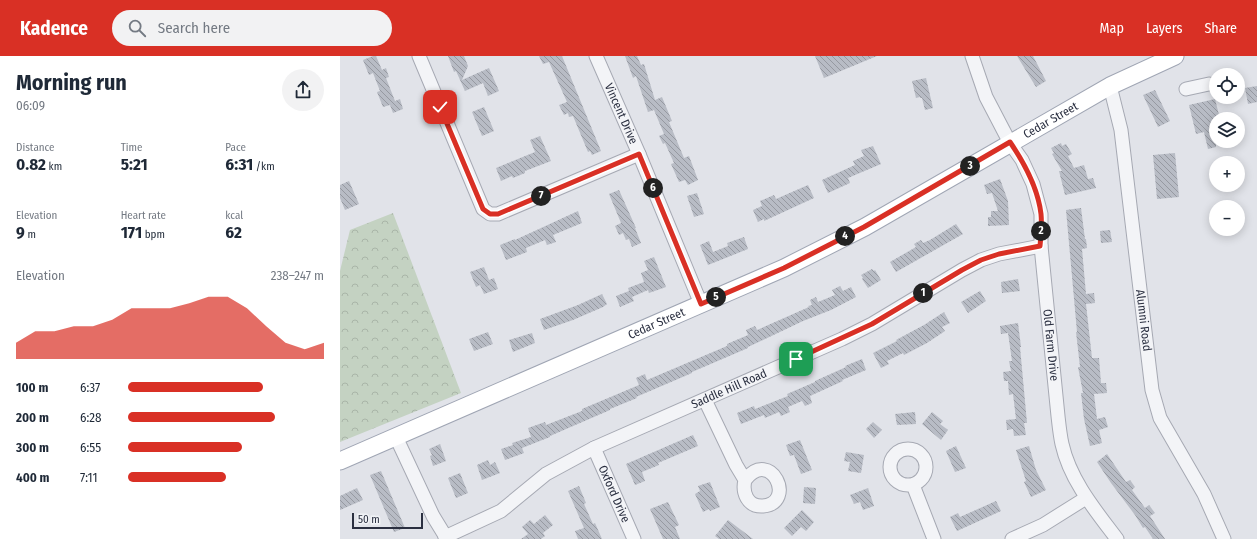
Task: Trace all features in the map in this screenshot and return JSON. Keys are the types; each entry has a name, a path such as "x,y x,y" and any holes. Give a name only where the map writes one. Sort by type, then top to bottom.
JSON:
{"main road":[{"name":"Cedar Street","path":"340,461 784,268 864,227 1110,86 1175,56"}],"street":[{"path":"419,56 483,209 490,214 498,214 639,154"},
{"name":"Vincent Drive","path":"596,56 639,154 701,304"},
{"name":"Old Farm Drive","path":"972,56 986,98 1010,142 1022,160 1033,184 1041,214 1040,246 1062,444 1072,472 1086,498 1117,539"},
{"path":"1186,89 1209,84"},
{"name":"Alumni Road","path":"1110,86 1121,130 1152,390 1160,418 1204,494 1224,539"},
{"name":"Saddle Hill Road","path":"446,538 501,511 546,474 594,448 842,339 872,324 981,260 999,254 1040,246"},
{"path":"705,400 736,465 745,480"},
{"path":"396,437 433,516 446,538"},
{"name":"Oxford Drive","path":"594,448 634,539"},
{"path":"913,485 934,539"},
{"path":"1012,539 1043,525 1086,498"}],"green space":[{"path":"393,213 461,393 340,442 340,271 350,230"}],"building":[{"path":"376,56 382,70 386,68 389,77 386,78 395,101 400,99 403,109 393,113 390,105 383,107 377,92 380,91 373,73 369,75 363,60"},
{"path":"448,56 464,56 468,66 462,80 489,68 499,91 488,96 483,83 465,91 456,71 454,72"},
{"path":"539,56 562,56 601,151 592,155 590,151 588,152 573,116 569,117 568,113 564,115 559,105 567,102 549,62 543,64"},
{"path":"625,56 637,56 641,65 644,64 655,100 662,97 672,121 669,122 684,158 689,156 698,180 688,185 685,180 679,182 671,164 674,163 665,143 663,144 659,136 664,134 654,110 648,112 636,76 633,78"},
{"path":"815,56 877,56 824,78"},
{"path":"1017,56 1033,56 1046,81 1036,87"},
{"path":"926,78 933,108 925,110 922,98 916,98 912,81"},
{"path":"1257,86 1257,102 1248,104 1245,88"},
{"path":"1155,90 1170,121 1158,127 1143,95"},
{"path":"1209,100 1209,104 1216,104 1218,112 1209,112 1209,148 1212,148 1208,149 1204,132 1196,134 1189,105"},
{"path":"484,107 494,131 482,136 472,112"},
{"path":"540,136 551,161 525,171 525,173 513,178 512,176 501,181 496,168 535,152 530,140"},
{"path":"1061,143 1062,146 1066,144 1072,154 1068,156 1074,168 1084,165 1088,179 1093,178 1096,188 1065,195 1059,171 1062,171 1052,154 1054,153 1051,148"},
{"path":"873,146 881,164 848,178 850,183 828,193 822,180 855,165 853,161 864,156 861,150"},
{"path":"1175,153 1179,197 1157,199 1153,155"},
{"path":"1000,179 1008,201 1009,225 988,226 988,217 991,217 991,211 998,211 992,193 987,194 984,185"},
{"path":"349,181 359,204 345,210 340,198 340,185"},
{"path":"808,185 814,198 764,221 764,219 758,222 753,210 762,206 760,201 774,195 776,199"},
{"path":"619,190 641,243 632,247 629,239 626,240 623,233 619,235 615,226 621,223 609,194"},
{"path":"697,193 704,214 694,217 687,196"},
{"path":"1081,208 1087,248 1082,249 1086,294 1094,293 1095,303 1086,304 1092,358 1099,358 1101,383 1106,383 1107,393 1094,394 1097,419 1105,417 1108,427 1099,430 1102,443 1090,446 1084,419 1081,393 1083,393 1078,367 1080,367 1066,210"},
{"path":"578,211 582,223 553,235 556,242 547,245 545,240 526,248 527,252 506,260 500,245 515,240"},
{"path":"956,224 963,234 896,272 890,262 916,247 914,244 921,240 923,243 930,240"},
{"path":"1110,230 1112,242 1101,243 1100,231"},
{"path":"744,237 748,249 708,265 700,245 709,241 713,252 728,246 727,243"},
{"path":"654,257 666,287 649,293 648,290 632,297 634,301 620,307 616,296 629,291 628,288 644,282 641,273 648,270 644,261"},
{"path":"484,267 489,280 494,278 498,289 484,294 480,285 476,287 470,272"},
{"path":"872,269 874,271 875,270 881,280 868,288 861,275"},
{"path":"1018,279 1020,291 1002,293 1001,282"},
{"path":"840,286 843,291 851,287 856,297 748,348 636,397 637,398 550,437 522,448 524,453 505,460 501,449 513,445 512,443 531,437 528,428 545,422 546,425 582,411 582,409 639,385 636,378 645,374 647,380 727,346 727,344 748,335 746,330 755,326 757,330 809,307 808,306 812,305 810,300 816,297 818,302 835,295 832,290"},
{"path":"980,291 986,301 968,313 961,302"},
{"path":"602,294 607,304 603,307 573,320 544,330 540,319 578,305"},
{"path":"944,312 950,323 942,327 945,331 927,343 904,355 903,353 887,361 889,364 881,368 873,353 897,341 896,340"},
{"path":"1018,323 1027,423 1024,423 1026,435 1014,436 1013,429 1007,430 1006,420 1016,419 1013,394 1009,395 1008,381 1004,381 1003,372 1011,371 1009,361 1012,361 1008,333 1001,334 1000,326"},
{"path":"488,332 493,344 474,351 469,339"},
{"path":"532,333 535,343 513,352 509,340"},
{"path":"862,359 866,370 810,396 812,403 805,406 802,401 788,407 790,412 781,416 779,412 765,418 764,415 741,424 737,413 754,406 755,409 788,396 787,394"},
{"path":"915,412 916,424 897,425 895,414"},
{"path":"932,412 943,421 940,424 948,430 941,440 922,424"},
{"path":"873,422 882,430 874,438 866,429"},
{"path":"693,435 698,446 658,463 659,465 642,472 645,481 635,485 626,464"},
{"path":"800,440 812,470 801,474 794,455 790,456 786,445"},
{"path":"440,444 446,461 433,466 430,456 432,455 429,449"},
{"path":"956,446 966,468 955,472 946,451"},
{"path":"1029,446 1036,470 1046,490 1031,497 1024,482 1026,481 1016,450"},
{"path":"846,452 864,455 861,473 848,471 850,462 844,461"},
{"path":"1107,454 1126,482 1130,480 1135,487 1132,490 1145,508 1149,505 1155,513 1150,516 1165,539 1153,539 1145,527 1143,528 1111,483 1097,462"},
{"path":"488,460 490,465 495,462 500,473 482,480 477,465"},
{"path":"381,471 405,528 394,532 370,475"},
{"path":"460,473 468,493 456,498 448,478"},
{"path":"710,482 720,507 703,512 695,494 700,491 698,486"},
{"path":"579,486 586,503 584,504 602,539 578,539 575,531 584,528 568,491"},
{"path":"804,487 816,488 815,504 803,503"},
{"path":"357,488 363,500 340,510 340,496"},
{"path":"868,488 874,506 863,510 860,502 854,504 850,495"},
{"path":"996,501 1001,511 957,531 950,517 958,513 960,517"},
{"path":"668,502 679,525 675,527 680,539 663,539 650,509"},
{"path":"802,510 814,522 806,531 801,527 792,536 784,528"},
{"path":"545,515 553,525 543,533 545,536 541,539 521,539 528,534 522,527 530,520 534,524"},
{"path":"728,520 753,539 719,539 715,536"}],"route":[{"path":"440,107 483,209 490,214 498,214 639,154 701,304 784,268 864,227 1010,142 1022,160 1033,184 1041,214 1040,246 999,254 981,260 872,324 796,359"}]}
